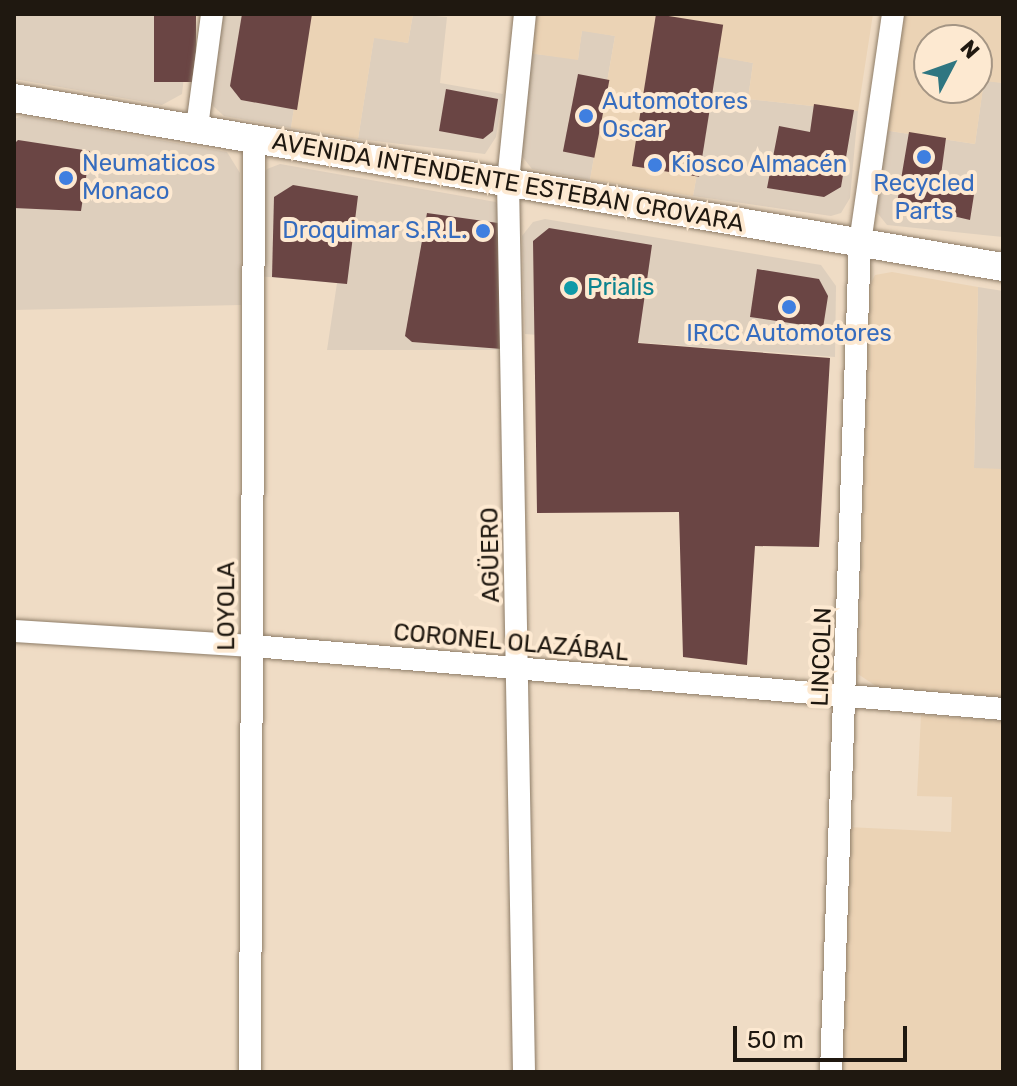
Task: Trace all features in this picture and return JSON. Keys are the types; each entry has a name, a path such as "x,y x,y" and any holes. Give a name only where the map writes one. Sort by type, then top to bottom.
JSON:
{"main road":[{"name":"AVENIDA INTENDENTE ESTEBAN CROVARA","path":"14,98 1003,267"}],"street":[{"path":"197,127 212,14"},
{"name":"AGÜERO","path":"524,1072 521,671 508,181 525,14"},
{"name":"LINCOLN","path":"831,1072 847,696 860,243 893,14"},
{"name":"LOYOLA","path":"250,1072 254,140"},
{"name":"CORONEL OLAZÁBAL","path":"14,631 253,646 521,671 1003,709"}],"shaded area":[{"path":"14,14 191,15 182,94 162,105 14,79"},
{"path":"218,14 308,14 291,128 224,116 213,106 209,91"},
{"path":"308,14 413,14 408,43 374,38 358,139 291,128"},
{"path":"413,14 447,17 440,83 503,94 496,137 485,154 358,139 374,37 408,43"},
{"path":"532,14 873,14 858,111 748,99 753,63 718,57 693,196 590,180 615,36 582,31 578,60 528,53"},
{"path":"900,14 1003,14 1003,83 993,82 993,24 913,24 913,104 981,104 975,144 883,130"},
{"path":"582,30 615,36 590,180 532,169 518,151 528,53 578,59"},
{"path":"718,56 753,63 748,99 858,111 850,198 841,213 831,216 693,196"},
{"path":"993,81 1003,83 1003,237 887,225 875,210 883,130 975,144 981,104 993,104"},
{"path":"23,116 227,152 240,173 241,305 14,310 14,119"},
{"path":"280,164 496,202 502,212 505,350 327,350 337,283 257,276 258,182 267,169"},
{"path":"545,219 821,265 836,286 835,357 525,334 522,236 533,222"},
{"path":"892,272 978,287 974,468 1003,469 1003,697 879,688 858,674 869,287 875,275"},
{"path":"978,287 1003,291 1003,470 974,469"},
{"path":"921,715 1003,721 1003,1072 838,1072 847,827 951,832 952,797 917,796"}],"building":[{"path":"154,14 196,14 196,82 154,82"},
{"path":"242,14 312,14 297,110 241,100 230,86"},
{"path":"656,14 723,25 699,177 632,166"},
{"name":"Automotores Oscar","path":"578,74 609,80 594,158 563,152"},
{"path":"446,89 498,99 493,131 483,139 439,131"},
{"path":"814,104 854,110 841,187 824,197 767,188 779,126 810,132"},
{"name":"Recycled Parts","path":"909,132 946,138 941,175 976,182 970,220 897,203"},
{"path":"18,140 90,151 81,211 14,208 14,144"},
{"path":"293,185 358,196 347,284 272,277 274,197"},
{"path":"427,213 498,223 502,349 412,342 405,336"},
{"path":"549,228 652,245 638,343 830,358 819,547 755,546 747,665 683,657 679,512 537,513 533,241"},
{"name":"IRCC Automotores","path":"757,269 819,279 828,296 823,328 750,317"}],"place":[{"name":"Automotores Oscar","path":"586,116"},
{"name":"Recycled Parts","path":"924,157"},
{"name":"Kiosco Almacén","path":"655,165"},
{"name":"Neumaticos Monaco","path":"66,178"},
{"name":"Droquimar S.R.L.","path":"483,231"},
{"name":"Prialis","path":"571,288"},
{"name":"IRCC Automotores","path":"789,307"}]}
